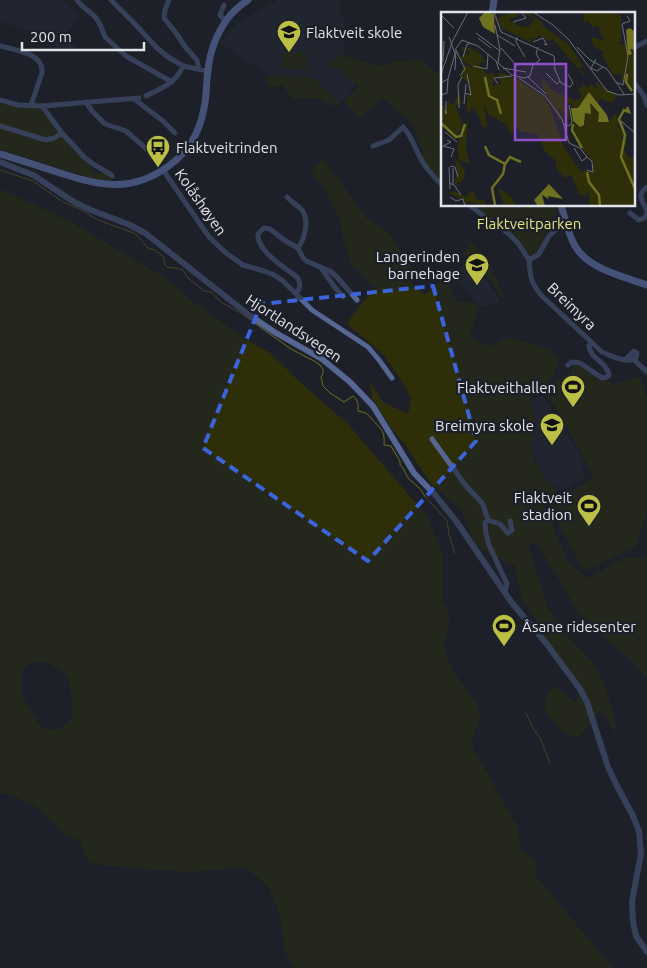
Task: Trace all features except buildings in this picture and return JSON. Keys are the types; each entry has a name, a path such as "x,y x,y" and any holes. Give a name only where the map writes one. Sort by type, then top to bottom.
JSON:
{"main road":[{"path":"0,154 78,179 106,185 140,181 155,175 176,160 194,139 200,126 204,108 212,48 228,18 248,0"},
{"path":"561,206 575,246 586,259 610,272 647,285"}],"street":[{"path":"77,0 81,6 96,18 105,37 126,56 172,82"},
{"path":"111,0 168,57 182,66 208,71"},
{"path":"169,0 164,10 164,18 197,60 198,69"},
{"path":"224,5 220,15 226,22"},
{"path":"634,48 647,41"},
{"path":"0,46 33,56 39,61 43,69 31,105"},
{"path":"146,96 172,82 179,74 182,66"},
{"path":"634,82 644,96 647,105"},
{"path":"0,100 18,105 42,106 137,99 175,133"},
{"path":"86,102 105,124 130,133 158,158"},
{"path":"42,106 62,133 89,161 112,176"},
{"path":"0,126 46,140 62,133"},
{"path":"373,146 389,140 403,127 410,136 428,171 441,184"},
{"name":"Hjortlandsvegen","path":"0,162 33,175 74,202 145,233 250,315 276,333 322,359 350,382 373,406 414,473 456,521 512,603 546,643 585,697 608,767 637,824 641,842 632,901 633,922 636,936 647,952"},
{"name":"Kolåshøyen","path":"163,170 215,244 243,265 274,275 283,281 312,310 368,347 392,378"},
{"path":"630,213 639,220 644,218 647,213 641,194 647,187"},
{"path":"287,197 304,212 306,220 303,240 298,248"},
{"name":"Breimyra","path":"470,206 509,234 518,243 529,260 531,279 537,291 591,342 602,352 625,360 634,360 647,372"},
{"path":"529,260 539,254 549,236 566,222"},
{"path":"296,293 299,290 297,277 267,253 258,241 258,234 264,228 270,229 298,248 306,261 330,271 357,300"},
{"path":"321,268 343,296"},
{"name":"Breimyra","path":"568,365 572,362 580,363 595,375 602,378 608,377 608,369 591,353 589,346 591,342"},
{"name":"Hjortlandsvegen","path":"432,439 466,486 483,504 488,520 485,523 486,534 507,584 505,592"},
{"path":"488,520 500,524 508,533 512,530 510,521"}],"highlighted area":[{"path":"433,286 476,441 368,561 203,448 261,304"}],"shaded area":[{"path":"0,0 61,0 79,16 66,35 77,48 60,49 34,33 0,21"},
{"name":"Flaktveit skole","path":"278,0 341,0 339,9 344,21 345,47 342,57 362,76 340,104 314,79 271,75 221,43 237,23"},
{"name":"Langerinden barnehage","path":"472,258 500,301 480,307 451,272 453,268 459,271 463,266 460,262"},
{"name":"Breimyra skole","path":"543,396 580,455 585,478 561,490 545,481 523,430 529,400"}],"green space":[{"path":"282,53 307,53 307,69 282,69"},
{"path":"339,54 380,67 394,61 401,62 419,59 441,75 441,180 432,173 421,155 423,152 413,124 383,98 359,118 344,101 358,87 340,70 329,64"},
{"path":"271,75 314,78 340,104 336,107 318,98 293,99 282,85 270,88 265,80"},
{"path":"0,103 40,108 58,131 56,136 49,139 0,124"},
{"path":"0,127 51,141 62,136 90,165 93,172 105,173 110,176 112,182 94,179 0,149"},
{"path":"323,159 366,218 387,231 411,267 405,275 424,295 446,276 454,298 459,302 474,303 478,307 477,317 470,332 472,338 487,346 506,338 531,343 549,350 559,357 551,380 530,398 536,421 530,445 535,463 549,485 557,490 555,500 545,505 569,564 587,578 627,557 646,558 647,551 647,678 636,665 580,615 538,545 528,544 548,608 567,636 594,664 604,682 615,721 616,734 601,709 578,739 561,731 545,711 546,696 555,686 576,703 578,696 577,688 521,597 515,566 483,551 474,542 462,510 432,485 372,398 370,382 383,402 408,414 411,400 405,386 383,354 347,324 374,287 352,265 344,242 339,218 325,190 311,172"},
{"path":"0,189 71,222 167,279 187,297 242,337 270,353 347,423 427,516 443,554 442,600 450,615 444,648 453,671 477,704 480,719 472,739 473,748 517,826 522,850 536,861 535,875 613,968 294,968 285,952 279,912 268,886 245,867 190,872 107,866 88,862 80,841 64,834 39,808 12,795 0,793","holes":["32,662 48,663 65,673 69,680 73,716 66,725 56,730 41,728 22,695 21,677 24,668"]},
{"name":"Flaktveitparken","path":"475,206 554,206 560,219 549,229 543,238 545,240 535,254 528,254 517,237"},
{"path":"466,241 470,242 482,253 482,255 479,255 482,258 484,255 488,261 475,261 462,254 470,245"},
{"path":"489,263 493,273 491,274 492,277 495,275 505,300 480,268 480,264"},
{"path":"578,359 613,384 640,377 647,397 647,511 636,546 584,571 548,506 594,477 547,394 547,390 552,384 573,371 571,369"}],"waterway":[{"path":"0,170 33,181 63,202 82,210 96,219 136,234 148,248 155,250 163,256 167,267 183,270 187,277 204,291 211,292 221,302 239,312 291,349 320,365 323,369 321,377 323,386 344,402 353,396 355,398 358,403 358,411 366,413 380,428 384,436 384,445 391,446 409,479 447,521 455,553"},
{"path":"526,713 540,738 550,763"}],"place":[{"name":"Flaktveit skole","path":"289,53"},
{"name":"Flaktveitrinden","path":"158,168"},
{"name":"Langerinden barnehage","path":"477,286"},
{"name":"Flaktveithallen","path":"573,408"},
{"name":"Breimyra skole","path":"552,446"},
{"name":"Flaktveit stadion","path":"589,527"},
{"name":"Åsane ridesenter","path":"504,647"}]}
